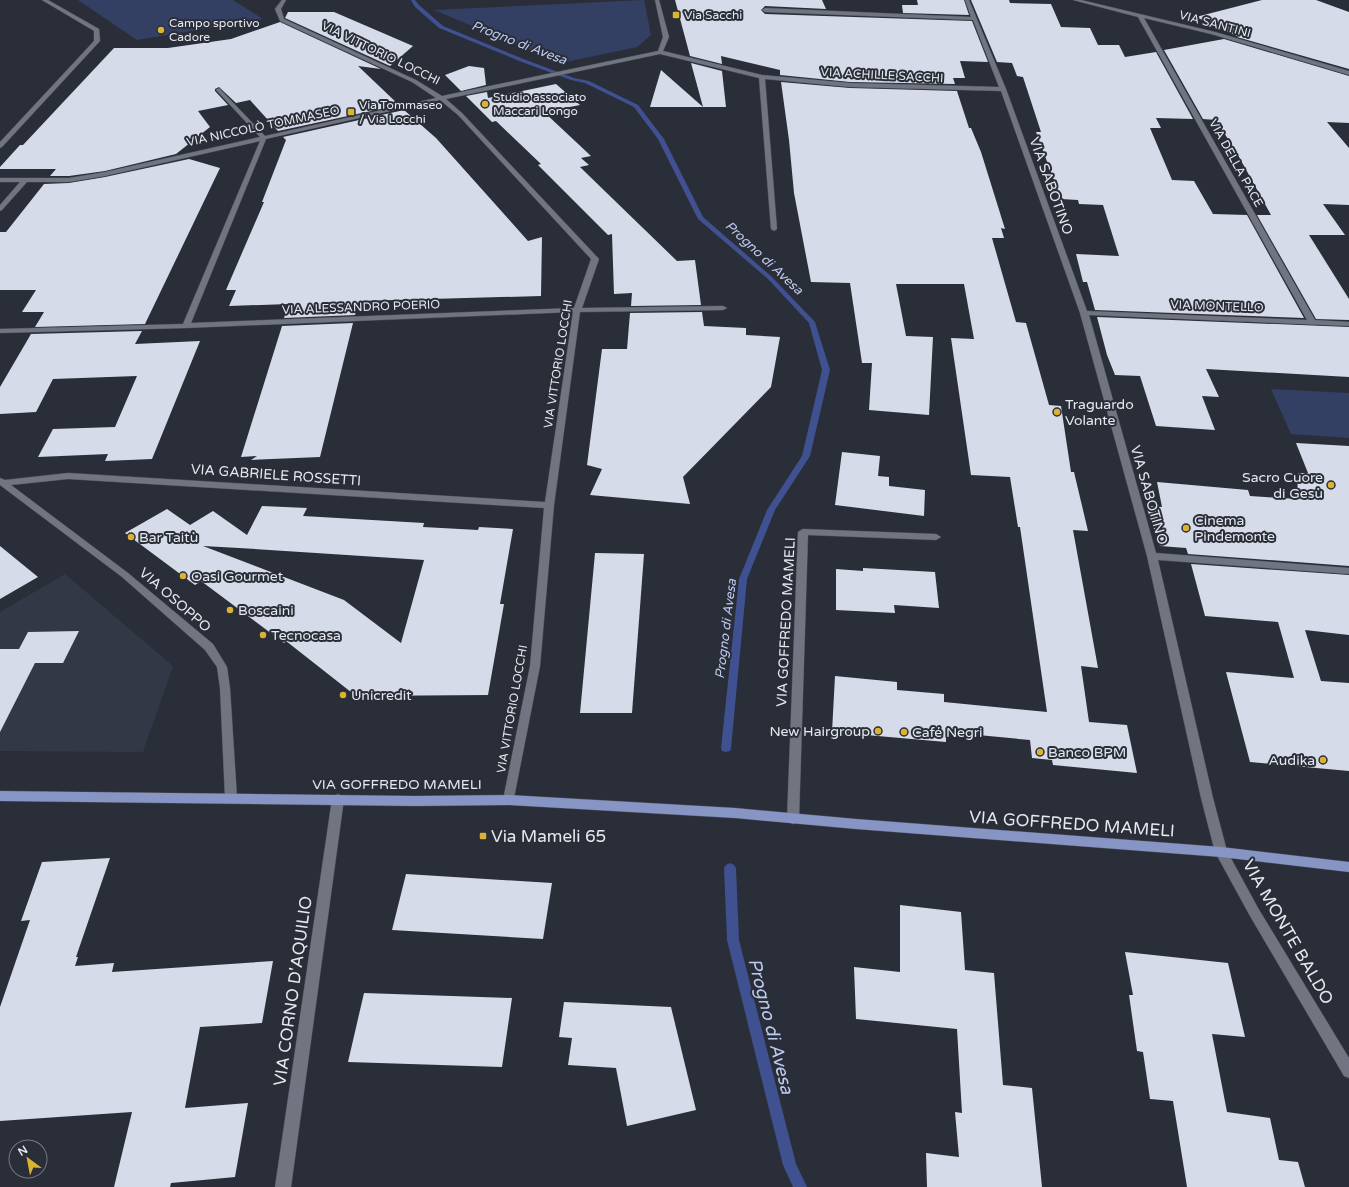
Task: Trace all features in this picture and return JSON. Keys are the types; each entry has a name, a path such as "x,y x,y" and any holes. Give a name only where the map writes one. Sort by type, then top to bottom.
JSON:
{"main road":[{"name":"VIA GOFFREDO MAMELI","path":"0,796 415,801 509,800 734,813 793,819 1221,852 1349,867"}],"street":[{"path":"0,146 97,41 97,30 44,0"},
{"name":"VIA VITTORIO LOCCHI","path":"284,0 278,9 282,20 434,91 460,114 595,259 577,310 549,505 535,666 509,800"},
{"path":"657,0 666,37 660,52"},
{"name":"VIA SABOTINO","path":"967,0 1003,89 1084,313 1152,556 1207,798 1221,852"},
{"name":"VIA SANTINI","path":"1075,0 1213,33 1349,73"},
{"path":"765,10 975,19"},
{"name":"VIA DELLA PACE","path":"1140,15 1312,322"},
{"name":"VIA ACHILLE SACCHI","path":"576,69 660,52 762,77 850,85 1003,89"},
{"name":"VIA NICCOLÒ TOMMASEO","path":"0,180 69,180 90,176 576,69"},
{"path":"762,77 774,228"},
{"path":"186,326 264,138 219,90"},
{"path":"0,209 24,181"},
{"name":"VIA ALESSANDRO POERIO","path":"0,331 186,326 577,310 723,308"},
{"name":"VIA MONTELLO","path":"1084,313 1349,324"},
{"name":"VIA GABRIELE ROSSETTI","path":"1,482 68,476 549,505"},
{"name":"VIA OSOPPO","path":"1,482 125,575 208,648 222,667 225,688 232,798"},
{"name":"VIA GOFFREDO MAMELI","path":"793,819 803,532 936,537"},
{"path":"1152,556 1349,571"},
{"name":"VIA CORNO D'AQUILIO","path":"283,1187 338,799"},
{"name":"VIA MONTE BALDO","path":"1221,852 1254,912 1349,1071"}],"shaded area":[{"name":"Campo sportivo Cadore","path":"78,0 233,0 263,19 137,40"},
{"path":"644,0 651,35 637,47 561,63 434,10"},
{"path":"1271,389 1349,393 1349,438 1291,434"},
{"path":"65,574 173,666 143,752 0,751 0,612"}],"building":[{"path":"675,0 822,0 826,9 765,6 761,10 765,14 972,21 988,62 960,61 965,78 953,78 955,84 850,82 780,75 780,70 721,56 722,64 690,56"},
{"path":"917,0 964,0 969,15 903,13 902,5 918,5"},
{"path":"971,0 1009,0 1010,3 1051,4 1061,27 1090,28 1098,45 1119,45 1125,57 1156,52 1193,119 1156,118 1161,128 1150,128 1172,180 1194,181 1213,214 1247,215 1304,318 1095,310 1087,282 1083,282 1076,254 1119,256 1103,205 1079,204 1078,200 1061,199 1036,132 1041,132 1023,77 1017,76 1012,63 997,62"},
{"path":"1262,0 1316,0 1349,12 1349,69 1237,37 1239,37 1196,17"},
{"path":"288,12 334,12 413,46 390,66 285,18"},
{"path":"280,22 381,69 358,66 399,105 278,131 250,100 236,103 219,87 215,89 215,91 228,105 198,111 210,127 176,154 105,171 69,176 50,176 56,169 0,169 0,167 20,145 23,145 114,48 168,48 231,39"},
{"path":"1224,39 1349,76 1349,123 1327,122 1349,148 1349,205 1323,204 1345,235 1309,235 1349,299 1349,320 1316,319 1257,215 1271,215 1238,155 1216,120 1203,119 1164,50"},
{"path":"691,63 722,71 726,107 703,107"},
{"path":"469,66 484,68 486,85 461,91 445,75"},
{"path":"661,70 703,107 650,107"},
{"path":"781,82 850,88 957,91 969,128 971,128 981,152 1005,229 1001,228 1004,238 992,238 1016,322 1026,323 1049,405 1061,406 1071,472 1074,472 1088,531 1073,530 1098,668 1081,666 1089,722 1127,725 1137,773 1053,765 1052,760 1032,758 1030,740 946,732 946,742 832,732 835,676 897,682 897,690 944,694 944,702 1047,712 1020,527 1018,527 1010,477 971,475 951,338 974,339 964,284 896,284 906,336 933,337 929,415 869,410 872,363 862,363 850,283 811,282 794,193"},
{"path":"556,84 580,105 544,112 591,156 581,158 589,165 580,167 677,261 695,260 701,305 631,306 632,293 614,294 612,234 608,235 538,165 541,164 496,121 492,122 466,96 487,92 488,98"},
{"path":"404,110 436,138 528,241 542,237 541,296 359,301 355,315 284,318 289,304 229,306 236,290 226,290 264,202 262,202 286,140 283,137"},
{"path":"189,159 220,168 145,324 35,327 44,312 22,312 36,290 0,290 0,232 6,232 44,184 69,183 105,177"},
{"path":"702,312 704,326 746,328 746,335 780,337 771,387 683,477 690,504 590,495 602,469 587,465 602,349 627,349 630,313"},
{"path":"1097,317 1349,327 1349,377 1206,369 1219,397 1202,396 1215,430 1156,426 1140,376 1115,375 1107,355"},
{"path":"353,323 320,457 251,460 257,456 241,457 282,326"},
{"path":"142,331 135,344 200,341 152,459 105,461 108,454 38,457 53,429 115,427 137,376 53,379 36,412 0,414 0,387 31,334"},
{"path":"1296,443 1349,446 1349,566 1188,554 1186,548 1160,546 1146,506 1162,507 1157,482 1248,490 1250,496 1297,499 1298,473 1308,473"},
{"path":"842,452 880,456 878,476 889,477 889,486 925,490 924,516 835,505"},
{"path":"262,506 307,508 303,516 424,523 423,527 478,530 479,527 513,529 500,604 504,604 488,695 356,696 286,641 284,643 201,581 195,585 125,533 167,509 190,525 213,511 247,535","holes":["203,546 424,560 401,643 344,600"]},
{"path":"0,546 38,577 0,599"},
{"path":"595,553 644,554 632,713 580,713"},
{"path":"1191,564 1349,575 1349,635 1305,630 1321,681 1349,683 1349,771 1250,762 1226,672 1294,678 1278,622 1205,616"},
{"path":"863,568 935,572 939,608 894,605 895,613 836,610 836,569 863,571"},
{"path":"79,631 63,663 35,663 0,732 0,649 19,649 28,632"},
{"path":"110,858 76,957 78,957 75,966 114,963 112,972 273,961 262,1023 200,1027 185,1108 248,1103 235,1177 171,1183 170,1187 114,1187 132,1112 0,1121 0,1007 30,920 21,921 42,862"},
{"path":"406,874 552,883 543,939 392,930"},
{"path":"900,905 961,912 965,970 994,973 1003,1085 1032,1088 1042,1187 927,1187 926,1153 959,1157 955,1112 962,1113 957,1029 856,1019 854,967 900,972"},
{"path":"1125,952 1228,963 1245,1037 1212,1034 1227,1112 1270,1118 1279,1160 1298,1162 1305,1187 1187,1187 1173,1101 1150,1099 1143,1052 1137,1051 1129,995 1133,995"},
{"path":"364,993 512,998 502,1067 348,1062"},
{"path":"564,1002 671,1007 696,1110 627,1126 616,1068 568,1065 572,1038 559,1037"}],"waterway":[{"name":"Progno di Avesa","path":"413,0 417,6 441,27 524,61 573,79 587,82 636,106 661,139 700,218 770,278 812,322 826,370 806,456 771,510 743,579 726,748"},
{"name":"Progno di Avesa","path":"730,868 733,940 790,1165 800,1187"}],"place":[{"name":"Via Sacchi","path":"676,15"},
{"name":"Campo sportivo Cadore","path":"161,30"},
{"name":"Studio associato Maccari Longo","path":"485,104"},
{"name":"Via Tommaseo / Via Locchi","path":"351,112"},
{"name":"Traguardo Volante","path":"1057,412"},
{"name":"Sacro Cuore di Gesù","path":"1331,485"},
{"name":"Cinema Pindemonte","path":"1186,528"},
{"name":"Bar Taitù","path":"131,537"},
{"name":"Oasi Gourmet","path":"183,576"},
{"name":"Boscaini","path":"230,610"},
{"name":"Tecnocasa","path":"263,635"},
{"name":"Unicredit","path":"343,695"},
{"name":"New Hairgroup","path":"878,731"},
{"name":"Café Negri","path":"904,732"},
{"name":"Banco BPM","path":"1040,752"},
{"name":"Audika","path":"1323,760"},
{"name":"Via Mameli 65","path":"483,836"}]}
